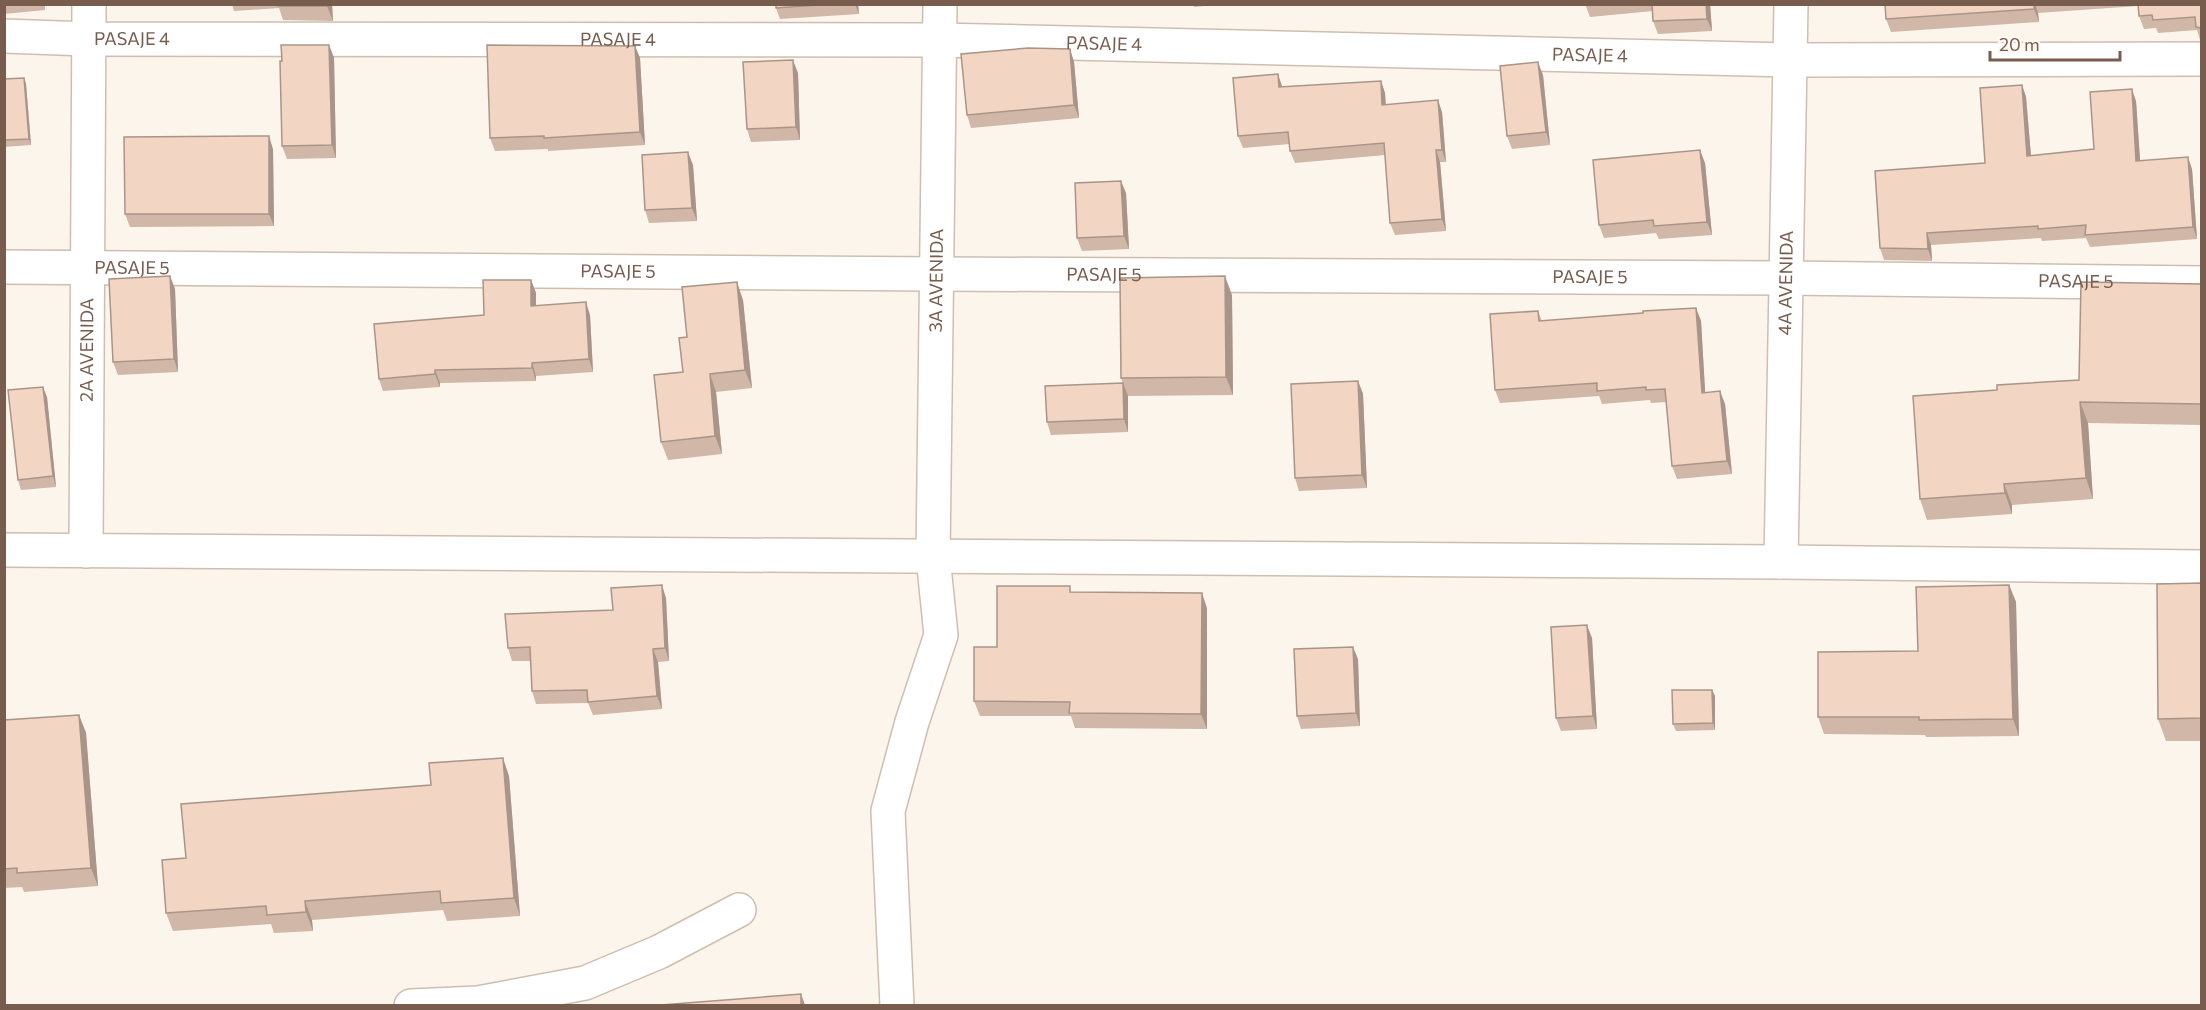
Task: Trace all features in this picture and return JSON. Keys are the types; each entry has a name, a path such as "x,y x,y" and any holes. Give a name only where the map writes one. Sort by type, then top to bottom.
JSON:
{"street":[{"name":"2A AVENIDA","path":"86,551 88,4"},
{"name":"3A AVENIDA","path":"897,1005 888,811 912,722 941,634 933,557 940,4"},
{"name":"4A AVENIDA","path":"1781,562 1791,4"},
{"name":"PASAJE 4","path":"4,36 88,39 940,40 1790,60 2202,59"},
{"name":"PASAJE 5","path":"4,267 1786,278 2202,283"},
{"path":"4,550 2202,567"},
{"path":"411,1005 478,1004 585,983 659,952 739,910"}],"building":[{"path":"278,4 327,4 327,6 278,6"},
{"path":"776,4 831,4 776,8"},
{"path":"1652,4 1706,4 1707,19 1653,21"},
{"path":"1885,4 2034,4 2034,9 1886,19"},
{"path":"2138,4 2202,4 2202,28 2196,27 2195,17 2153,20 2152,15 2139,16"},
{"path":"281,45 329,45 332,145 282,146"},
{"path":"487,45 635,46 640,132 544,138 544,136 490,138"},
{"path":"1028,48 1070,49 1074,105 967,115 961,54"},
{"path":"793,60 796,127 747,129 743,62"},
{"path":"1538,62 1546,132 1507,136 1500,66"},
{"path":"1278,74 1279,87 1381,81 1382,105 1438,100 1442,150 1436,150 1442,219 1390,223 1384,143 1290,151 1288,132 1238,136 1233,78"},
{"path":"24,78 29,139 4,140 4,79"},
{"path":"2022,85 2027,156 2094,149 2090,92 2132,89 2136,161 2188,157 2193,227 2085,235 2086,225 1927,233 1928,249 1880,248 1875,171 1985,163 1980,88"},
{"path":"269,136 269,214 125,214 124,137"},
{"path":"1700,150 1707,222 1654,226 1653,220 1599,225 1593,160"},
{"path":"688,152 692,208 645,210 642,155"},
{"path":"1121,181 1124,236 1077,238 1075,183"},
{"path":"170,276 174,359 113,362 109,279"},
{"path":"1225,276 1226,377 1121,378 1120,278"},
{"path":"483,280 531,280 531,306 586,302 589,359 532,363 532,368 435,370 435,374 379,379 374,324 484,315"},
{"path":"737,282 745,370 710,374 715,436 661,442 654,375 683,372 679,338 687,337 682,287"},
{"path":"2081,282 2202,284 2202,404 2080,402 2086,478 2004,484 2005,493 1920,499 1913,396 1997,390 1997,385 2079,380"},
{"path":"1696,308 1702,393 1720,391 1727,461 1672,466 1665,389 1646,390 1646,387 1597,391 1597,383 1495,390 1490,314 1538,311 1539,321"},
{"path":"1358,381 1362,475 1295,478 1291,384"},
{"path":"1123,383 1124,419 1047,422 1045,386"},
{"path":"43,387 53,476 18,480 8,390"},
{"path":"2202,583 2202,718 2158,719 2157,584"},
{"path":"662,585 665,648 653,649 657,696 588,702 587,690 532,691 530,647 508,648 505,614 613,610 611,588"},
{"path":"2009,585 2013,719 1919,720 1919,717 1818,717 1818,652 1918,651 1916,587"},
{"path":"997,586 1070,586 1070,592 1202,593 1201,714 1069,713 1070,702 974,701 974,647 997,647"},
{"path":"1587,625 1593,716 1556,718 1551,627"},
{"path":"1353,647 1356,713 1297,716 1294,649"},
{"path":"1672,690 1712,690 1713,723 1673,724"},
{"path":"79,715 91,868 17,873 17,868 4,869 4,720"},
{"path":"503,758 514,898 441,903 440,891 305,901 306,912 267,915 266,906 166,913 162,860 186,858 181,804 431,785 429,763"},
{"path":"801,994 801,1005 660,1005"}]}
